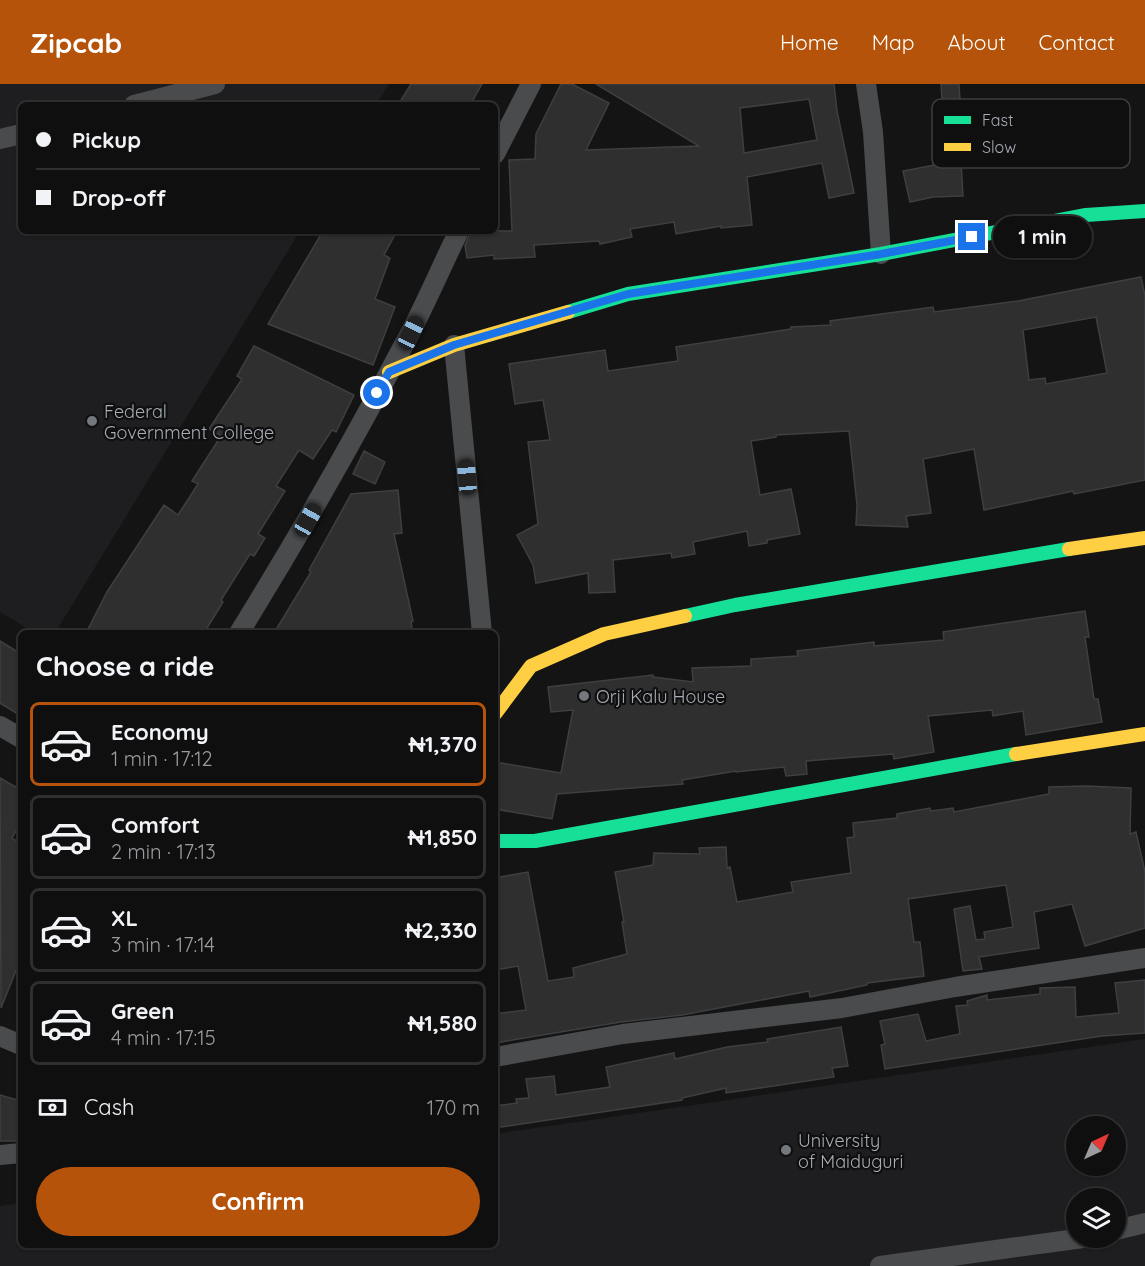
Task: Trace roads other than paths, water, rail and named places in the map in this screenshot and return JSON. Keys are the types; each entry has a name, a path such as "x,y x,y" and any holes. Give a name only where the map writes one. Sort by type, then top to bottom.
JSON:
{"street":[{"path":"146,102 215,84"},
{"path":"498,148 531,84"},
{"path":"866,84 873,132 881,254"},
{"path":"0,139 18,135"},
{"path":"389,372 454,345 628,294 881,254 1086,215 1145,211"},
{"path":"241,630 296,541 411,333 458,234"},
{"path":"454,345 482,630"},
{"path":"498,710 531,666 604,634 747,603 1002,559 1145,538"},
{"path":"0,726 18,736"},
{"path":"498,841 535,841 1026,752 1145,734"},
{"path":"498,1057 623,1034 842,1008 955,987 1145,958"},
{"path":"0,1036 18,1044"},
{"path":"0,1155 18,1153"},
{"path":"1126,1228 1145,1224"},
{"path":"880,1266 1066,1240"}],"place":[{"name":"Federal Government College","path":"92,421"},
{"name":"Orji Kalu House","path":"584,696"},
{"name":"University of Maiduguri","path":"786,1150"}]}
